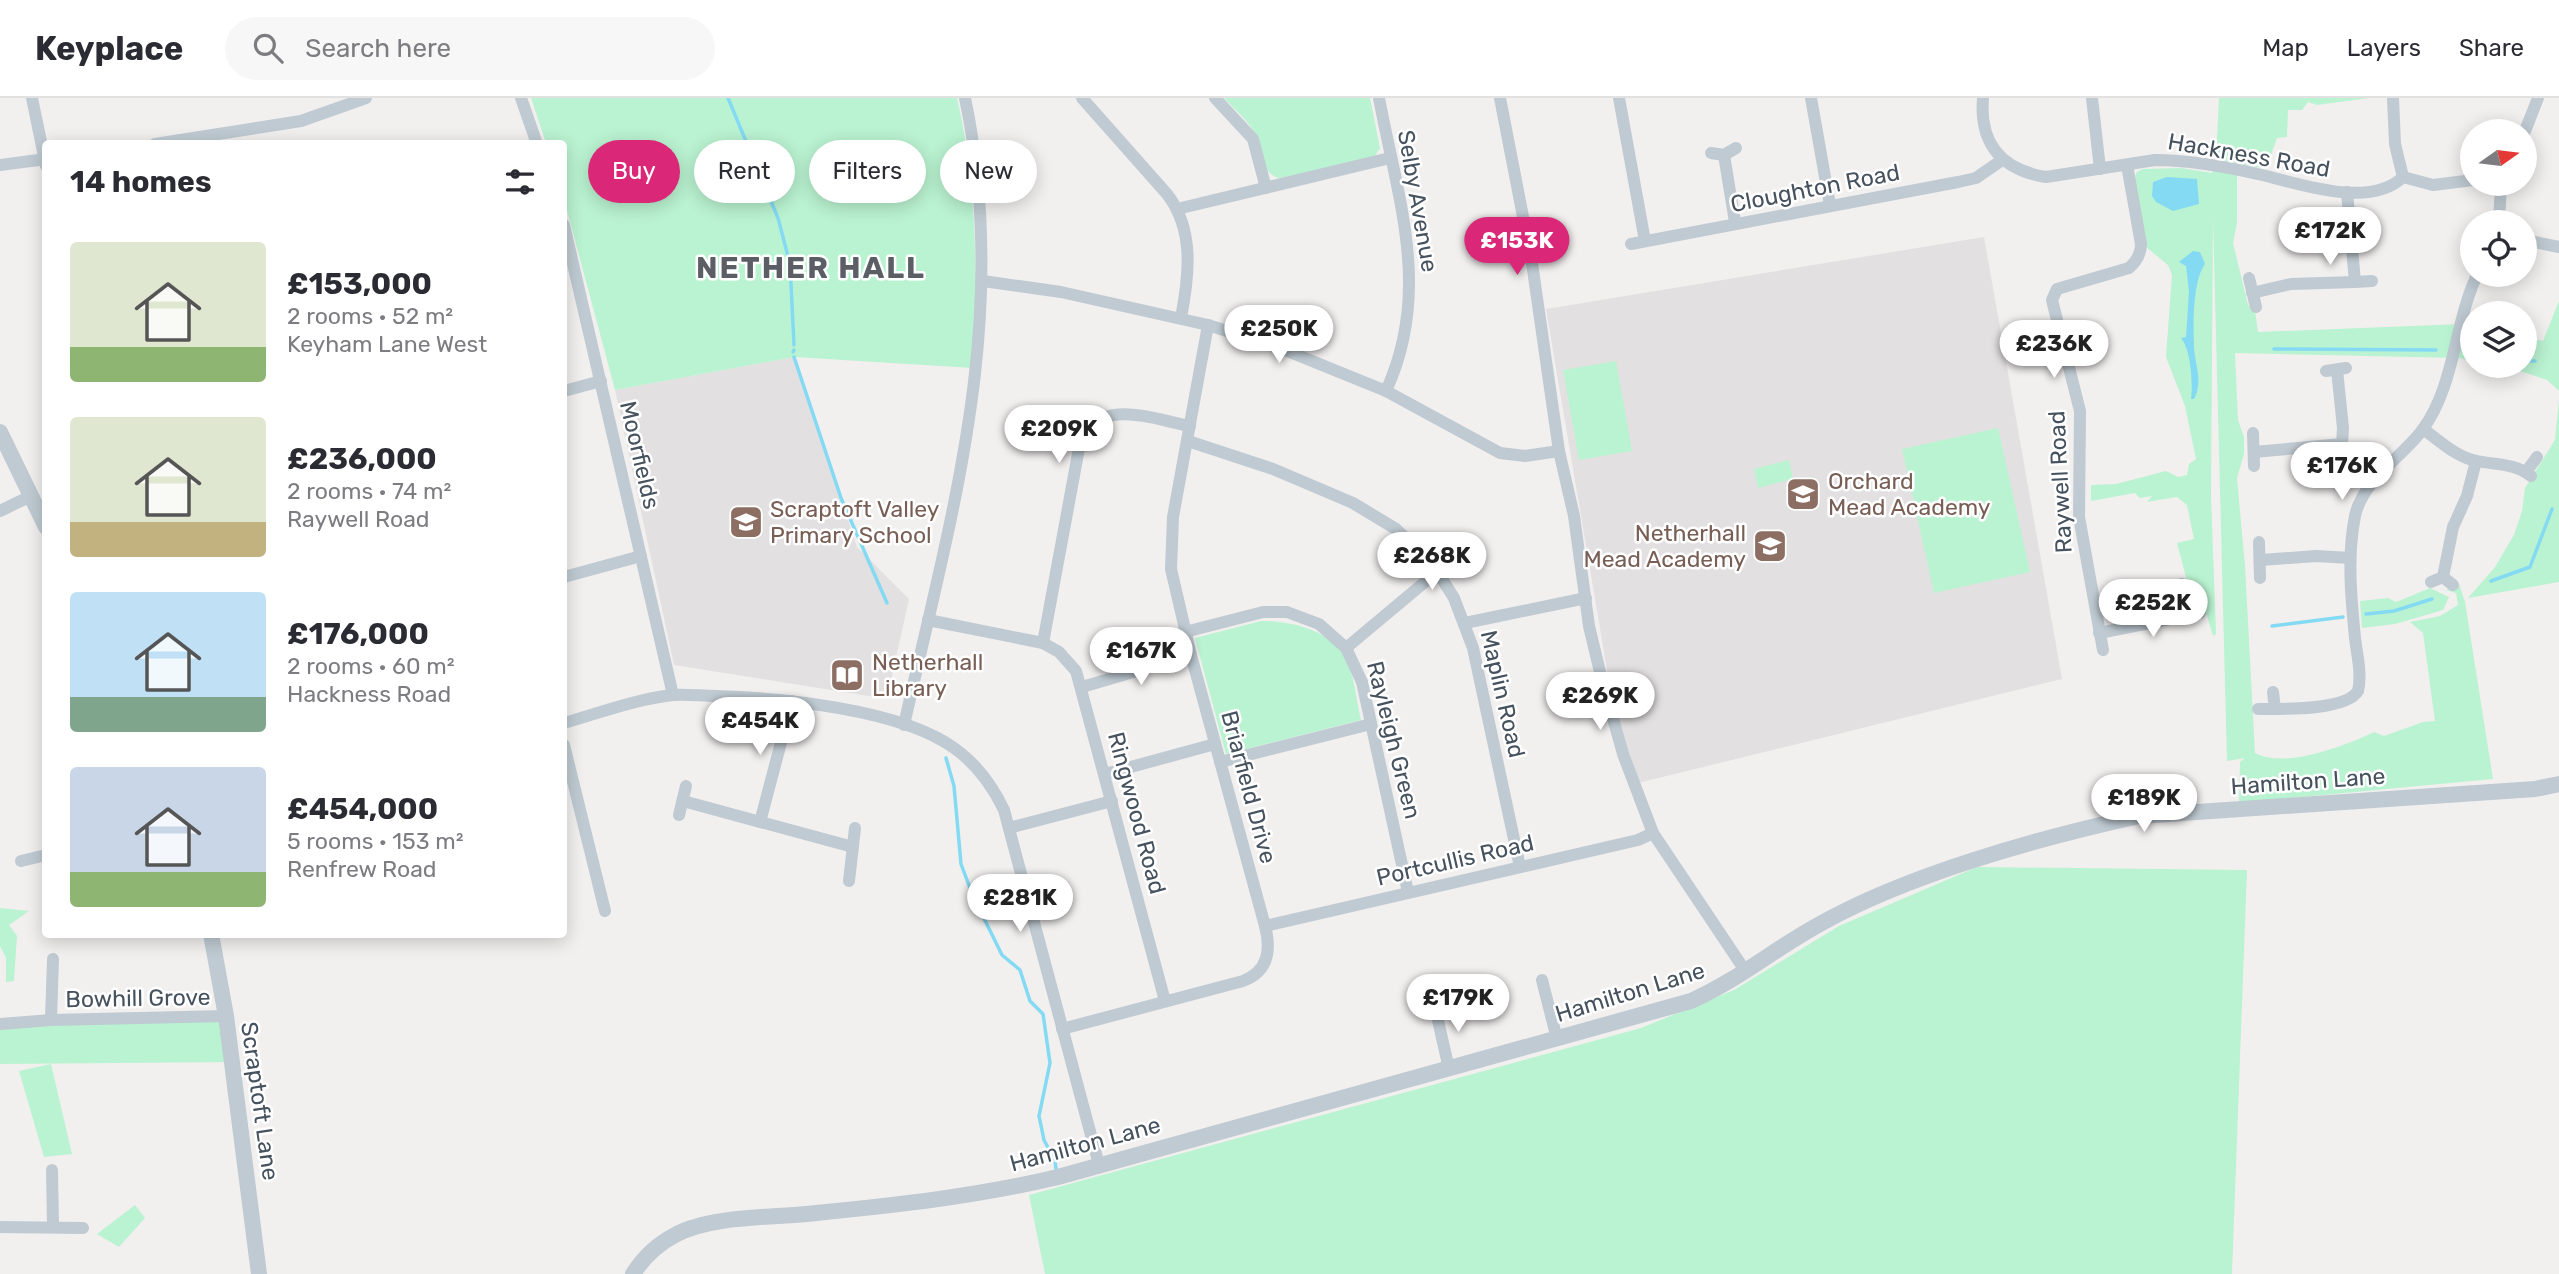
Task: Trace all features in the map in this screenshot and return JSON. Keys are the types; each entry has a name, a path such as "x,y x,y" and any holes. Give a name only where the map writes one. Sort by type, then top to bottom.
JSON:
{"street":[{"path":"32,98 42,147"},
{"path":"180,140 301,121 366,98"},
{"path":"521,98 536,140"},
{"path":"904,725 973,405 983,281 978,177 965,98"},
{"path":"1082,98 1156,181 1177,209 1186,239 1188,262 1181,317"},
{"path":"1215,98 1253,139 1266,188"},
{"name":"Selby Avenue","path":"1379,98 1409,256 1411,290 1405,341 1386,391"},
{"path":"1500,98 1532,262 1559,451 1574,516 1586,598 1600,672 1623,754 1653,833 1746,972"},
{"path":"1619,98 1645,241"},
{"path":"1811,98 1830,205"},
{"path":"1983,98 1983,126 2002,160"},
{"path":"2092,98 2100,169"},
{"path":"2393,98 2395,144 2403,177 2433,185 2460,182"},
{"path":"2530,119 2538,98"},
{"path":"1711,153 1724,155 1737,148"},
{"path":"1724,155 1735,222"},
{"path":"1177,209 1390,158"},
{"name":"Cloughton Road","path":"1631,244 1705,232 1735,222 1976,178 2002,160"},
{"name":"Hackness Road","path":"2002,160 2019,171 2046,177 2172,160 2228,168 2293,184 2347,192 2384,190 2403,177"},
{"path":"0,165 42,162"},
{"name":"Raywell Road","path":"2103,650 2079,517 2080,411 2052,300 2057,289 2129,268 2136,262 2141,244 2127,165"},
{"path":"2347,192 2356,282"},
{"name":"Moorfields","path":"567,238 673,695"},
{"path":"2537,242 2559,247"},
{"path":"2249,278 2256,307"},
{"path":"983,281 1061,292 1181,317 1280,348 1386,391 1500,453 1525,456 1559,451"},
{"path":"2252,293 2291,284 2372,281"},
{"path":"2258,709 2349,701 2358,691 2350,558 2356,512 2365,493 2376,479 2423,429 2443,387 2465,302 2472,287"},
{"name":"Briarfield Drive","path":"1062,1029 1244,981 1254,975 1268,956 1269,943 1265,926 1174,588 1171,551 1173,517 1208,325"},
{"path":"2336,370 2343,428 2342,444 2356,463 2376,479"},
{"path":"567,390 601,381"},
{"path":"1043,643 1080,443 1087,429 1099,418 1119,413 1190,426"},
{"path":"2423,429 2450,448 2476,461 2494,462 2528,474 2538,457"},
{"path":"0,432 42,519"},
{"path":"2253,433 2254,466"},
{"name":"Maplin Road","path":"1188,441 1273,469 1361,507 1396,529 1421,551 1438,571 1465,623 1479,672 1520,867"},
{"path":"2254,452 2342,444"},
{"path":"2443,581 2453,527 2467,496 2476,461"},
{"path":"0,511 31,496"},
{"path":"2259,542 2260,578"},
{"path":"567,576 642,556"},
{"path":"2261,560 2316,556 2350,558"},
{"path":"1346,648 1438,571"},
{"path":"2099,633 2194,614 2182,584"},
{"path":"1465,623 1586,598"},
{"name":"Rayleigh Green","path":"1185,632 1263,612 1287,612 1319,624 1346,648 1359,672 1408,892"},
{"name":"Ringwood Road","path":"928,620 1043,643 1066,658 1076,671 1165,1001"},
{"path":"1082,687 1191,655"},
{"path":"2273,692 2275,709"},
{"path":"567,722 673,695 792,701 853,711 904,725 942,740 974,765 998,797 1009,828 1099,1165"},
{"path":"760,822 792,701"},
{"path":"1220,762 1371,724"},
{"path":"1105,774 1215,744"},
{"path":"567,757 605,911"},
{"name":"Hamilton Lane","path":"633,1274 643,1258 676,1234 714,1223 940,1200 999,1191 1691,1001 1722,987 1819,924 1880,895 1958,867 2101,824 2139,816 2535,789 2559,784"},
{"path":"679,816 686,786"},
{"path":"683,801 853,847"},
{"path":"1009,828 1112,801"},
{"path":"849,881 855,828"},
{"name":"Portcullis Road","path":"1265,926 1638,840 1653,833"},
{"path":"21,860 42,856"},
{"name":"Scraptoft Lane","path":"212,938 226,1016 259,1274"},
{"name":"Bowhill Grove","path":"51,1020 53,959"},
{"path":"1542,980 1557,1039"},
{"path":"1434,1007 1449,1069"},
{"name":"Bowhill Grove","path":"0,1024 51,1020 226,1016"},
{"path":"52,1170 53,1226"},
{"path":"0,1227 83,1228"}],"shaded area":[{"name":"Orchard Mead Academy","path":"1984,237 2062,679 1638,783 1615,717 1546,309"},
{"name":"Scraptoft Valley Primary School","path":"794,357 857,547 909,599 888,694 875,697 674,665 615,390"}],"green space":[{"path":"531,98 957,98 965,140 940,140 940,203 972,203 975,300 973,368 794,357 615,390 567,210 567,140 545,140"},
{"path":"1224,98 1370,98 1380,148 1374,158 1280,178 1269,172 1254,132"},
{"path":"2219,98 2369,98 2317,105 2308,102 2302,110 2288,110 2287,137 2277,138 2266,169 2216,159"},
{"path":"2215,166 2237,170 2237,223 2233,243 2248,305 2255,311 2258,332 2460,324 2460,358 2235,353 2238,420 2244,437 2244,454 2237,478 2245,566 2255,753 2282,758 2315,754 2374,732 2384,736 2423,722 2435,721 2423,633 2410,622 2440,616 2458,605 2456,593 2446,590 2459,584 2465,602 2493,779 2239,803 2240,762 2245,758 2227,761 2213,219 2211,495 2216,634 2213,636 2205,609 2196,607 2192,600 2177,543 2194,539 2187,505 2177,497 2147,502 2152,496 2140,498 2135,493 2091,501 2091,485 2116,484 2166,471 2178,477 2187,475 2189,464 2196,459 2185,406 2166,357 2172,275 2168,265 2146,247 2135,179 2136,173 2142,169 2181,168 2212,173"},
{"path":"2559,301 2559,391 2547,380 2537,377 2537,340 2543,341"},
{"path":"1616,361 1632,451 1579,460 1563,370"},
{"path":"2559,399 2559,582 2468,598 2495,567 2514,535 2522,511 2525,488 2555,440"},
{"path":"1998,428 2030,572 1934,593 1902,449"},
{"path":"1789,460 1793,479 1758,488 1754,469"},
{"path":"2430,588 2449,597 2443,610 2395,624 2362,628 2360,601 2388,598 2396,602"},
{"path":"1261,621 1308,628 1337,647 1345,656 1350,669 1361,720 1226,754 1195,638"},
{"path":"1977,867 2247,870 2232,1274 1045,1274 1029,1195 1641,1028 1734,990 1839,926"},
{"path":"0,908 29,911 9,925 17,936 14,981 6,982 6,958 0,946"},
{"path":"226,1016 237,1062 0,1064 0,1028"},
{"path":"51,1064 72,1154 44,1157 19,1071"},
{"path":"135,1205 145,1218 119,1247 97,1234"}],"water":[{"path":"2167,177 2197,179 2199,204 2173,211 2156,202 2152,196 2153,182"},
{"path":"2193,251 2200,252 2205,264 2198,280 2195,303 2194,345 2198,386 2194,399 2191,399 2190,367 2187,350 2181,338 2186,337 2189,292 2186,266 2179,262"}],"waterway":[{"path":"728,98 778,218 790,264 794,345"},
{"path":"2274,349 2436,350"},
{"path":"794,357 841,498 887,603"},
{"path":"2491,581 2530,567 2552,509"},
{"path":"2366,614 2394,611 2432,599"},
{"path":"2272,626 2343,617"},
{"path":"946,758 954,786 961,864 973,896 1002,955 1020,970 1030,1001 1043,1014 1050,1063 1039,1116 1044,1140 1055,1161 1056,1169"}],"place":[{"name":"Orchard Mead Academy","path":"1803,494"},
{"name":"Scraptoft Valley Primary School","path":"746,522"},
{"name":"Netherhall Mead Academy","path":"1770,546"},
{"name":"Netherhall Library","path":"847,675"}],"district":[{"name":"NETHER HALL","path":"811,268"}]}
